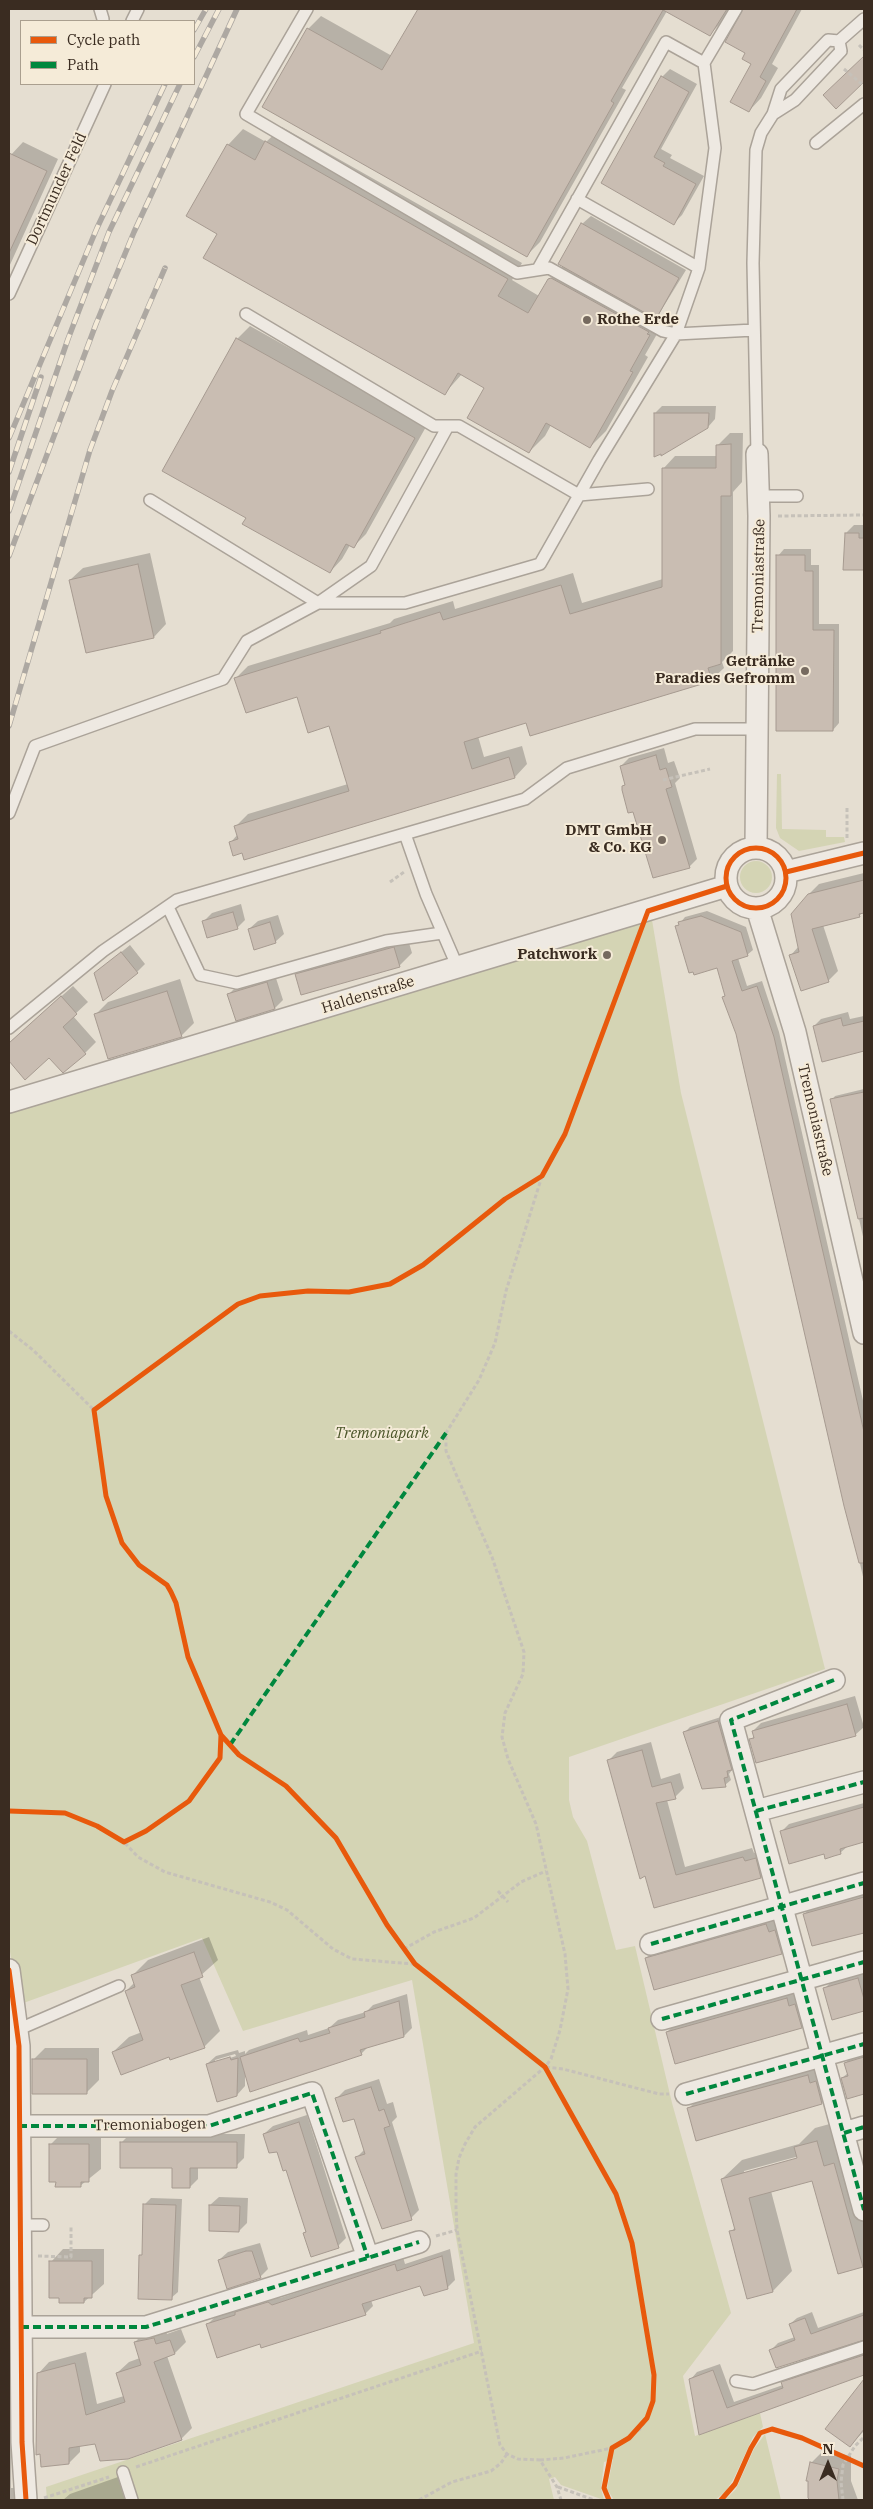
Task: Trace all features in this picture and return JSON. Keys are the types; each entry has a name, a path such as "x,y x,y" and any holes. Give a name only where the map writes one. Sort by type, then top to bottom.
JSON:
{"street":[{"name":"Tremoniastraße","path":"756,847 759,506 757,454"},
{"path":"756,847 767,849 777,855 786,872 787,882 781,895 774,903 757,908 738,902 727,886 727,871 732,859 745,849 756,847"},
{"path":"786,872 856,848"},
{"name":"Haldenstraße","path":"9,1102 727,886"},
{"name":"Tremoniastraße","path":"757,908 795,1032 864,1333"},
{"path":"834,1680 730,1720 781,1908 824,2056 864,2210"},
{"path":"756,1811 864,1782"},
{"path":"651,1944 864,1883"},
{"path":"662,2019 864,1962"},
{"path":"9,1970 19,2046 22,2442 26,2500"},
{"path":"686,2094 864,2044"},
{"name":"Tremoniabogen","path":"19,2126 209,2126 312,2093 368,2258"},
{"path":"844,2133 864,2127"},
{"path":"21,2327 146,2327 419,2242"}],"lane":[{"path":"307,9 246,114 517,272 549,268 663,331 676,334 754,330"},
{"path":"150,500 318,603 405,603 540,564 579,495 676,334 699,268 715,148 704,63 736,9"},
{"path":"757,454 753,198 756,150 761,133 773,114 781,89 828,40 839,40 864,18"},
{"path":"773,114 795,100 842,51 839,40"},
{"path":"538,269 666,42 704,63"},
{"name":"Dortmunder Feld","path":"9,294 105,85"},
{"path":"816,143 864,104"},
{"path":"577,199 699,268"},
{"path":"246,314 434,426 459,426 579,495 648,489"},
{"path":"9,812 35,746 223,679 247,641 318,603 371,566 448,426"},
{"path":"759,506 797,496"},
{"path":"9,1028 103,951 177,900 525,798 567,768 694,729 757,729"},
{"path":"405,834 442,933 458,968"},
{"path":"168,907 200,975 237,983 386,940 442,933"},
{"path":"17,2030 118,1986"},
{"path":"20,2225 43,2226"},
{"path":"736,2380 753,2384 864,2347"},
{"path":"123,2472 132,2500"}],"path":[{"path":"859,45 864,50"},
{"path":"839,66 864,86"},
{"path":"759,506 864,515"},
{"path":"663,780 710,769"},
{"path":"846,808 856,848"},
{"path":"390,882 404,873"},
{"path":"9,1331 33,1350 94,1410 106,1496 122,1543 139,1565 167,1585 176,1603 188,1657 221,1735 239,1755 286,1786 336,1838 386,1925 415,1964 545,2067 616,2194 632,2243 654,2375 653,2401 647,2418 640,2429 612,2448 564,2458 540,2460 518,2459 507,2454 500,2445 457,2230 456,2174 459,2158 474,2127 545,2067 551,2058 560,2030 568,1989 565,1954 536,1824 508,1759 502,1736 505,1713 523,1674 524,1652 492,1557 446,1451 446,1433 479,1380 495,1343 506,1291 542,1176 565,1134 648,911"},
{"path":"94,1410 238,1304 260,1296 308,1291 349,1292 390,1284 424,1265 505,1199 542,1176"},
{"path":"124,1842 146,1831 189,1801 220,1758 221,1735"},
{"path":"9,1811 65,1814 97,1826 124,1842 138,1857 165,1872 279,1906 334,1949 352,1959 415,1964"},
{"path":"404,1949 434,1932 474,1918 504,1897 521,1882 546,1871"},
{"path":"498,1891 508,1902"},
{"path":"545,2067 563,2068 659,2094 686,2094"},
{"path":"20,2256 71,2257 71,2226"},
{"path":"35,2500 63,2494 482,2351"},
{"path":"723,2499 735,2484 750,2448 760,2433 772,2429 784,2431 864,2466"},
{"path":"843,2500 841,2477 847,2458 864,2437"},
{"path":"609,2500 604,2488 612,2448"},
{"path":"419,2500 452,2482 491,2471 501,2463 507,2454"},
{"path":"540,2460 557,2487 561,2500"},
{"path":"557,2487 594,2500"}],"green space":[{"path":"777,774 781,774 782,829 826,830 826,837 844,837 845,842 799,851 780,838 776,828"},
{"path":"756,861 762,862 767,866 771,871 771,883 767,888 762,892 756,893 750,892 745,888 741,883 740,877 741,871 745,866 750,862"},
{"name":"Tremoniapark","path":"651,914 681,1093 825,1669 569,1757 569,1800 573,1817 587,1841 616,1950 635,1946 672,2103 731,2313 683,2376 695,2436 760,2413 763,2427 753,2437 726,2491 715,2500 614,2500 607,2489 613,2459 604,2462 601,2489 604,2500 561,2485 555,2477 549,2479 554,2500 47,2500 46,2487 474,2343 412,1980 243,2031 202,1938 18,2005 9,1945 9,1107"},
{"path":"765,2434 781,2500 725,2500 736,2489 754,2449"}],"building":[{"path":"418,9 727,9 710,36 663,10 611,101 614,103 527,257 262,107 307,28 382,70"},
{"path":"743,9 797,9 760,77 766,81 749,112 730,102 751,64 742,59 745,53 725,42"},
{"path":"864,56 864,82 836,109 823,95"},
{"path":"661,76 689,92 654,157 665,163 663,166 696,184 674,225 601,183"},
{"path":"265,141 508,279 498,296 528,313 548,279 551,278 649,332 647,334 650,335 630,371 633,372 590,448 546,423 529,453 467,418 484,388 458,373 445,395 203,258 217,234 186,216 227,144 255,160"},
{"path":"9,153 47,171 9,253"},
{"path":"581,223 679,278 656,319 558,264"},
{"path":"236,338 415,438 354,548 346,544 330,573 242,524 246,518 162,471"},
{"path":"654,413 709,413 708,428 661,456 661,454 654,457"},
{"path":"731,444 731,496 721,496 721,664 708,668 712,681 530,736 526,723 464,742 472,769 509,757 515,778 244,860 242,853 233,856 229,842 238,839 234,826 349,791 329,726 308,733 297,697 246,713 234,678 381,633 380,631 440,612 443,620 561,585 570,614 662,587 662,468 716,468 716,445"},
{"path":"845,533 859,533 859,538 864,538 864,570 843,570"},
{"path":"776,555 805,555 805,571 813,571 813,630 834,630 833,731 776,731"},
{"path":"138,564 154,638 86,653 69,580"},
{"name":"DMT GmbH & Co. KG","path":"656,755 660,770 666,768 672,787 666,789 690,868 653,878 633,812 628,813 622,790 622,786 625,785 620,766"},
{"path":"864,880 864,913 859,914 860,917 812,929 829,982 801,991 789,955 799,952 791,914 808,894"},
{"path":"233,912 238,929 207,938 202,921"},
{"path":"701,916 741,932 748,956 732,961 742,991 757,986 774,1037 864,1432 864,1563 859,1563 844,1506 736,1034 722,997 725,996 717,968 694,975 693,972 689,973 675,926 679,925 678,922"},
{"path":"270,922 276,943 254,950 248,929"},
{"path":"394,947 400,967 301,995 295,974"},
{"path":"121,952 138,973 103,1001 94,973"},
{"path":"267,982 275,1009 236,1021 227,994"},
{"path":"167,991 182,1037 108,1059 94,1014"},
{"path":"61,996 77,1014 63,1027 86,1054 63,1073 49,1058 25,1080 9,1061 9,1043"},
{"path":"841,1018 843,1026 864,1021 864,1051 822,1062 813,1026"},
{"path":"864,1092 864,1218 858,1219 830,1099"},
{"path":"847,1704 856,1736 756,1763 749,1739 754,1738 752,1731"},
{"path":"718,1721 732,1770 727,1771 728,1777 724,1778 726,1787 702,1789 683,1732"},
{"path":"642,1750 652,1787 671,1782 676,1799 656,1803 676,1875 743,1857 745,1861 756,1858 761,1878 654,1908 645,1876 640,1879 607,1760"},
{"path":"864,1807 864,1842 840,1849 841,1854 825,1859 824,1854 789,1864 780,1831"},
{"path":"864,1897 864,1933 812,1946 803,1914"},
{"path":"766,1924 769,1932 775,1930 782,1954 654,1990 645,1958"},
{"path":"194,1952 203,1977 181,1985 205,2048 170,2060 169,2057 121,2075 112,2052 143,2040 125,1991 135,1987 131,1975"},
{"path":"858,1978 864,1999 864,2011 832,2020 823,1988"},
{"path":"787,1998 789,2006 795,2004 802,2028 675,2064 666,2032"},
{"path":"399,2001 404,2037 360,2050 362,2055 250,2092 240,2057 298,2038 300,2042 330,2033 328,2028 365,2017 364,2012"},
{"path":"230,2057 231,2060 238,2058 237,2096 217,2102 206,2064"},
{"path":"864,2057 864,2094 847,2099 841,2078 848,2076 844,2063"},
{"path":"32,2059 87,2059 87,2094 32,2094"},
{"path":"808,2075 810,2083 816,2081 822,2104 696,2141 687,2108"},
{"path":"371,2087 379,2111 384,2109 390,2126 384,2128 412,2220 382,2229 355,2157 365,2154 354,2119 343,2122 335,2098"},
{"path":"299,2122 339,2248 311,2257 303,2233 306,2232 286,2170 283,2171 277,2152 269,2153 263,2134"},
{"path":"817,2141 824,2166 834,2163 863,2267 838,2274 812,2181 749,2198 773,2292 747,2299 729,2231 735,2230 721,2179 797,2158 794,2147"},
{"path":"120,2142 237,2142 237,2168 190,2168 190,2188 172,2188 172,2168 120,2168"},
{"path":"49,2144 89,2144 89,2182 81,2182 81,2187 55,2187 56,2182 49,2182"},
{"path":"143,2204 176,2205 172,2300 138,2299 139,2255 142,2255"},
{"path":"209,2205 240,2206 239,2232 209,2231"},
{"path":"246,2251 252,2251 261,2278 227,2289 218,2260"},
{"path":"442,2256 448,2289 424,2296 420,2286 362,2304 366,2315 261,2348 260,2344 217,2358 206,2324 235,2315 235,2312 268,2302 272,2305 395,2264 397,2271"},
{"path":"49,2261 92,2261 92,2298 84,2298 84,2303 59,2303 59,2298 49,2298"},
{"path":"864,2315 864,2340 776,2368 769,2350 795,2340 789,2324 805,2318 811,2334"},
{"path":"154,2338 156,2344 170,2340 175,2354 154,2362 182,2440 128,2459 100,2461 95,2444 69,2448 69,2464 41,2467 40,2454 36,2455 37,2373 75,2363 86,2415 125,2402 116,2373 141,2365 134,2342"},
{"path":"864,2355 864,2375 699,2435 689,2379 713,2370 727,2408 783,2388 781,2382"},
{"path":"864,2379 864,2429 850,2447 825,2429"},
{"path":"810,2462 839,2469 837,2481 839,2500 810,2500 808,2498 808,2481 806,2481"}],"railway":[{"path":"195,28 206,9"},
{"path":"195,55 219,9"},
{"path":"9,556 96,324 134,232 237,9"},
{"path":"9,438 97,228 165,85"},
{"path":"9,511 68,339 109,232 180,85"},
{"path":"9,726 90,450 112,391 165,268"},
{"path":"9,472 41,377"}],"marked path":[{"path":"230,1745 446,1433"},
{"path":"834,1680 731,1720 864,2210"},
{"path":"756,1811 864,1782"},
{"path":"651,1944 864,1883"},
{"path":"662,2019 864,1962"},
{"path":"686,2094 864,2044"},
{"path":"19,2126 209,2126 312,2093 368,2258"},
{"path":"844,2133 864,2127"},
{"path":"21,2327 146,2327 419,2242"}],"cycle path":[{"path":"750,848 762,848 773,853 781,861 786,872 786,878 784,890 773,903 762,908 750,908 739,903 731,895 726,884 726,872 731,861 739,853 750,848"},
{"path":"786,872 864,853"},
{"path":"609,2500 604,2488 612,2448 629,2438 647,2418 653,2401 654,2375 632,2243 616,2194 545,2067 415,1964 387,1925 336,1838 286,1786 239,1755 221,1735 188,1657 176,1603 171,1592 167,1585 139,1565 122,1543 106,1496 94,1410 238,1304 260,1296 308,1291 349,1292 390,1284 423,1265 505,1199 542,1176 565,1134 648,911 727,886"},
{"path":"9,1811 65,1813 97,1826 124,1842 146,1831 189,1801 220,1758 221,1735"},
{"path":"9,1970 19,2046 22,2442 26,2500"},
{"path":"721,2500 735,2484 760,2433 772,2429 802,2438 864,2466"}],"place":[{"name":"Rothe Erde","path":"587,320"},
{"name":"Getränke Paradies Gefromm","path":"805,671"},
{"name":"DMT GmbH & Co. KG","path":"662,840"},
{"name":"Patchwork","path":"607,955"}]}
